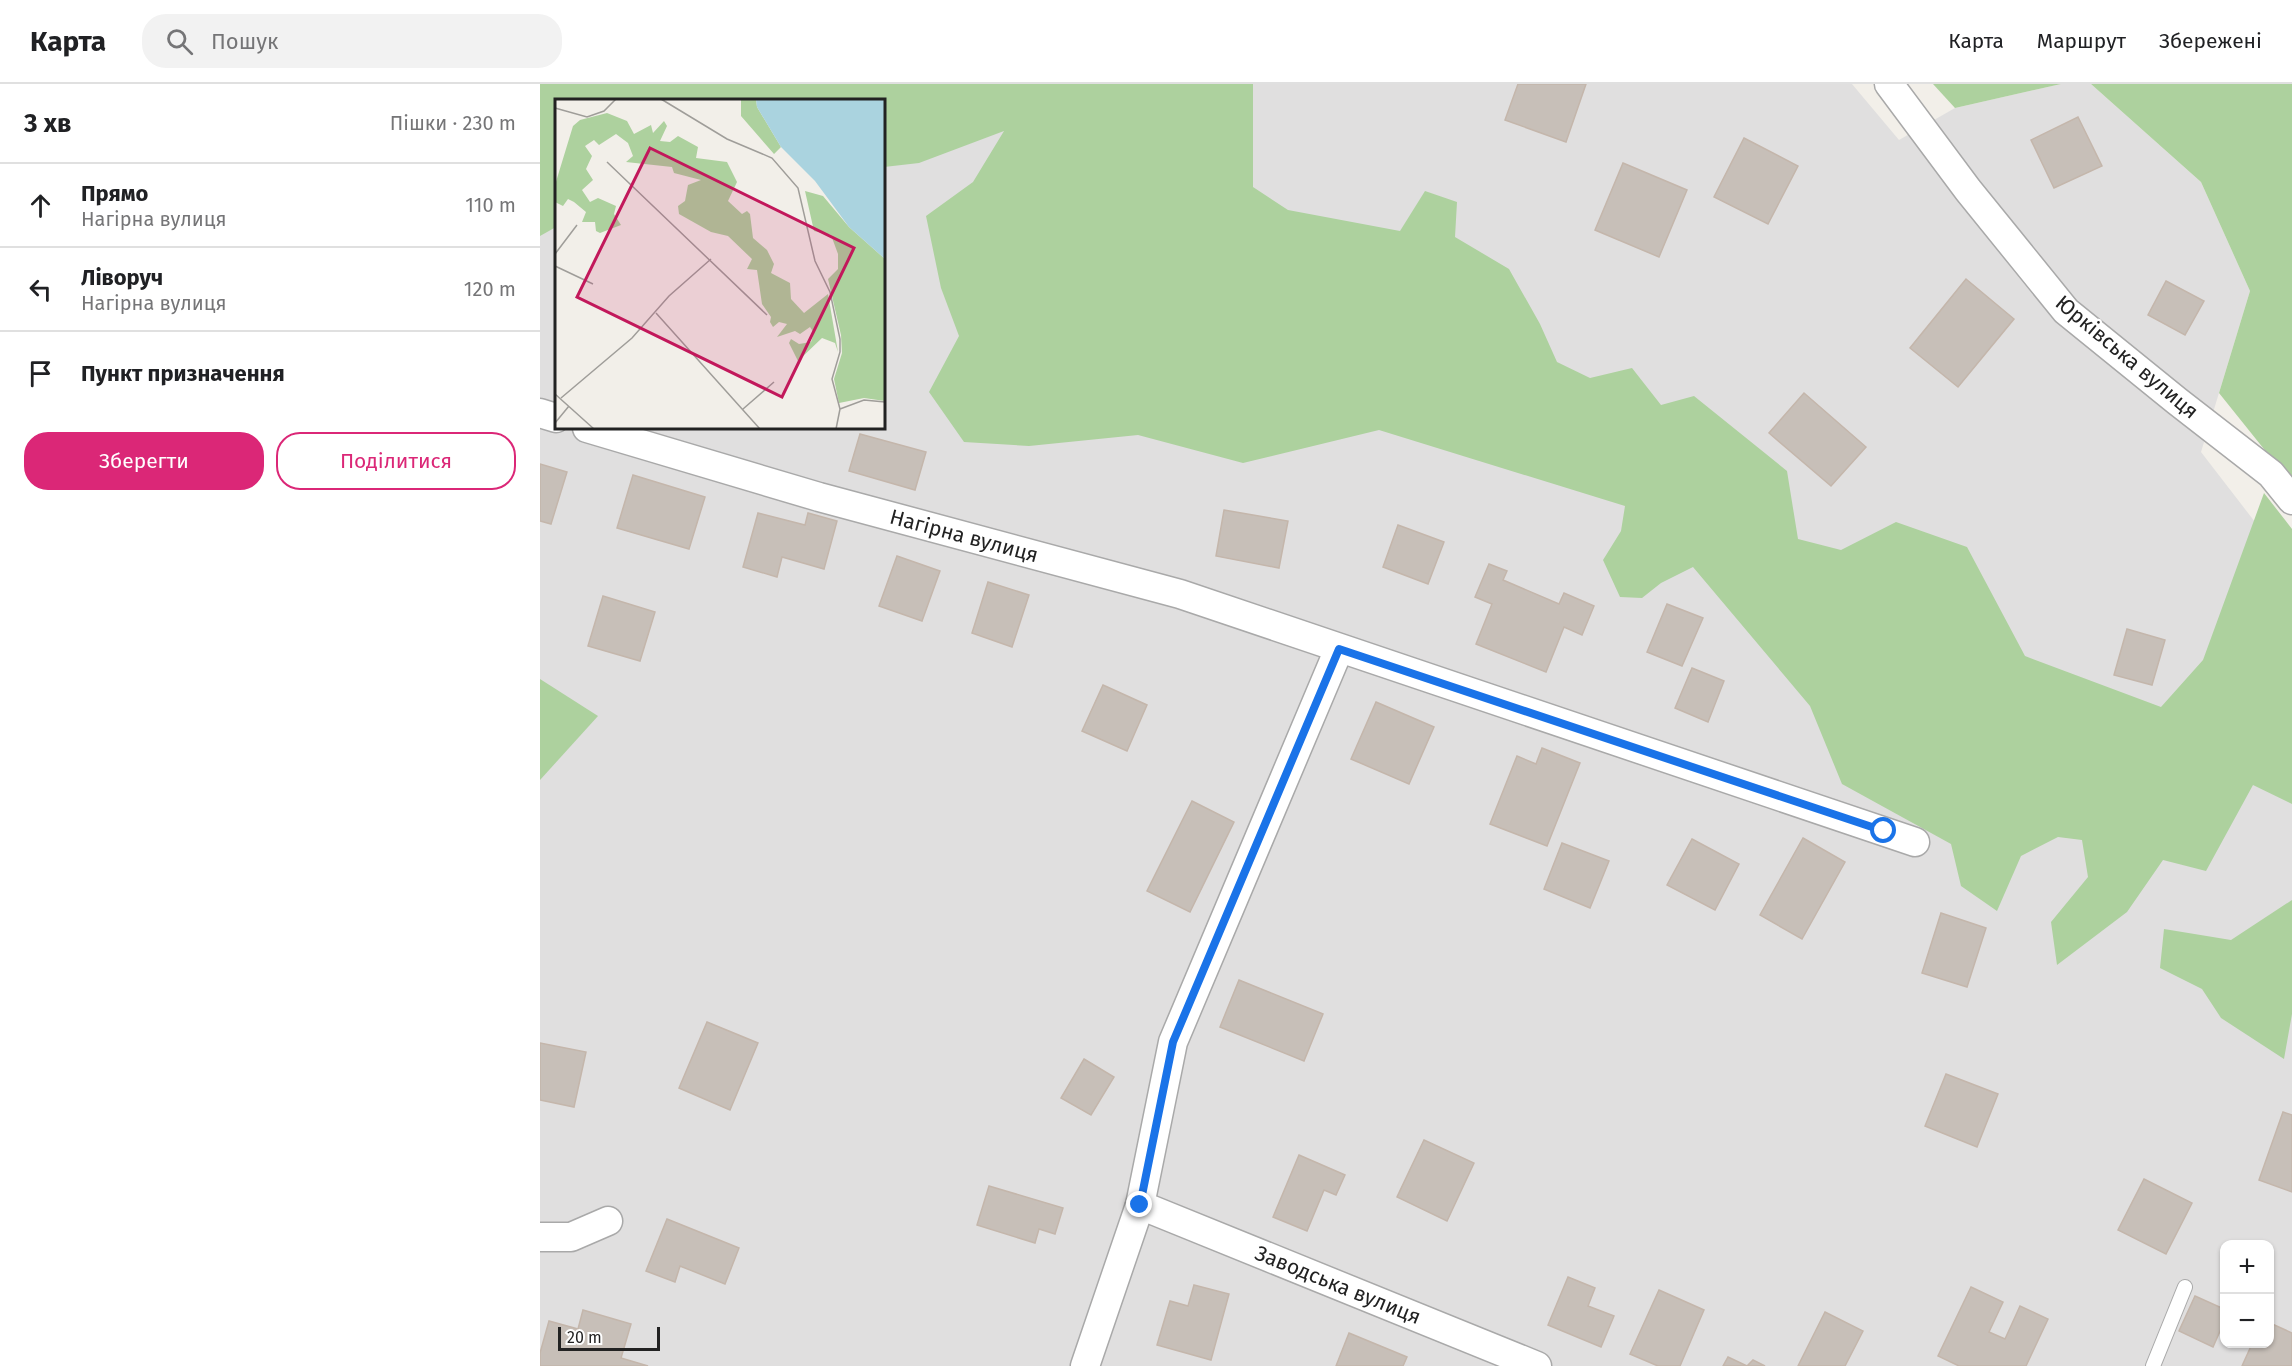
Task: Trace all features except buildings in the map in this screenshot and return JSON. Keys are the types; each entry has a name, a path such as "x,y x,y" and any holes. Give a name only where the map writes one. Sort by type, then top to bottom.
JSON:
{"street":[{"name":"Юрківська вулиця","path":"1889,84 1968,190 2066,311 2271,474 2292,500"},
{"path":"540,413 555,418"},
{"name":"Нагірна вулиця","path":"590,429 819,497 1180,594 1915,842"},
{"path":"1085,1366 1140,1205 1173,1042 1339,649"},
{"name":"Заводська вулиця","path":"1140,1205 1537,1366"},
{"path":"540,1237 571,1237 608,1221"}],"lane":[{"path":"2153,1366 2185,1287"}],"shaded area":[{"path":"540,84 1852,84 1899,140 1955,108 2061,84 2091,84 2201,182 2250,291 2201,452 2292,570 2292,1366 540,1366"}],"green space":[{"path":"540,84 1253,84 1253,187 1288,210 1400,231 1425,191 1457,202 1455,237 1509,269 1540,324 1557,362 1590,378 1632,368 1661,405 1694,396 1787,471 1798,539 1841,550 1896,522 1967,547 2025,656 2161,707 2203,660 2264,493 2292,529 2292,804 2253,785 2206,871 2163,860 2127,912 2057,965 2051,922 2088,877 2082,840 2058,837 2021,856 1997,911 1961,886 1951,844 1842,784 1810,706 1693,567 1661,583 1642,598 1620,597 1603,560 1621,531 1625,506 1379,430 1243,463 1138,435 1029,446 964,442 929,392 959,336 941,288 926,216 973,182 1004,131 919,163 885,167 885,99 555,99 555,228 540,236"},
{"path":"1933,84 2061,84 1955,108"},
{"path":"2091,84 2292,84 2292,484 2219,393 2250,291 2201,182"},
{"path":"540,679 598,716 540,780"},
{"path":"2292,900 2292,1014 2284,1059 2221,1018 2202,989 2160,968 2164,929 2231,940"}],"route":[{"path":"1140,1205 1173,1042 1339,649 1884,831"}]}
